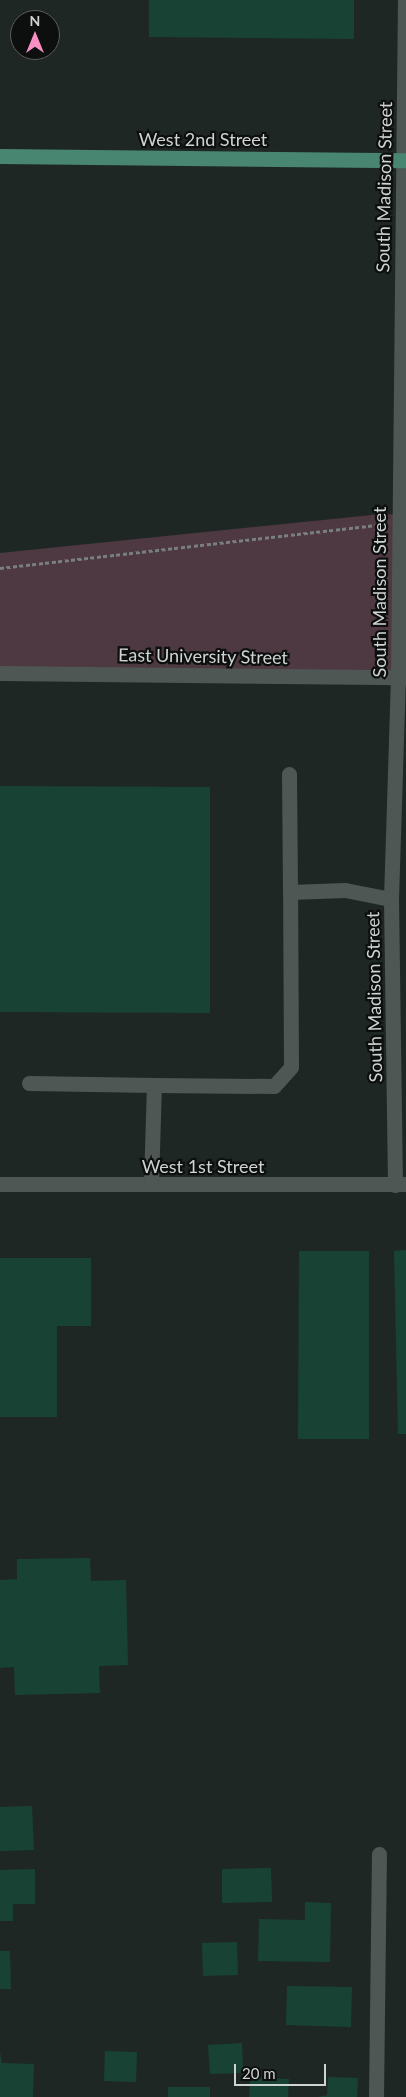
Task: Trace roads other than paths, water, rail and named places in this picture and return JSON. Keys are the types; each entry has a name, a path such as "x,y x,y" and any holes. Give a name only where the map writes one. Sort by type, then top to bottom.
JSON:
{"main road":[{"name":"West 2nd Street","path":"0,156 405,160"}],"street":[{"name":"South Madison Street","path":"401,1185 391,899 402,677 398,523 405,160 405,0"},
{"name":"East University Street","path":"0,673 402,677"},
{"path":"29,1083 274,1086 291,1067 289,774"},
{"path":"290,892 345,890 391,899"},
{"path":"151,1184 154,1085"},
{"name":"West 1st Street","path":"0,1184 401,1185"},
{"path":"376,2097 379,1854"}]}
